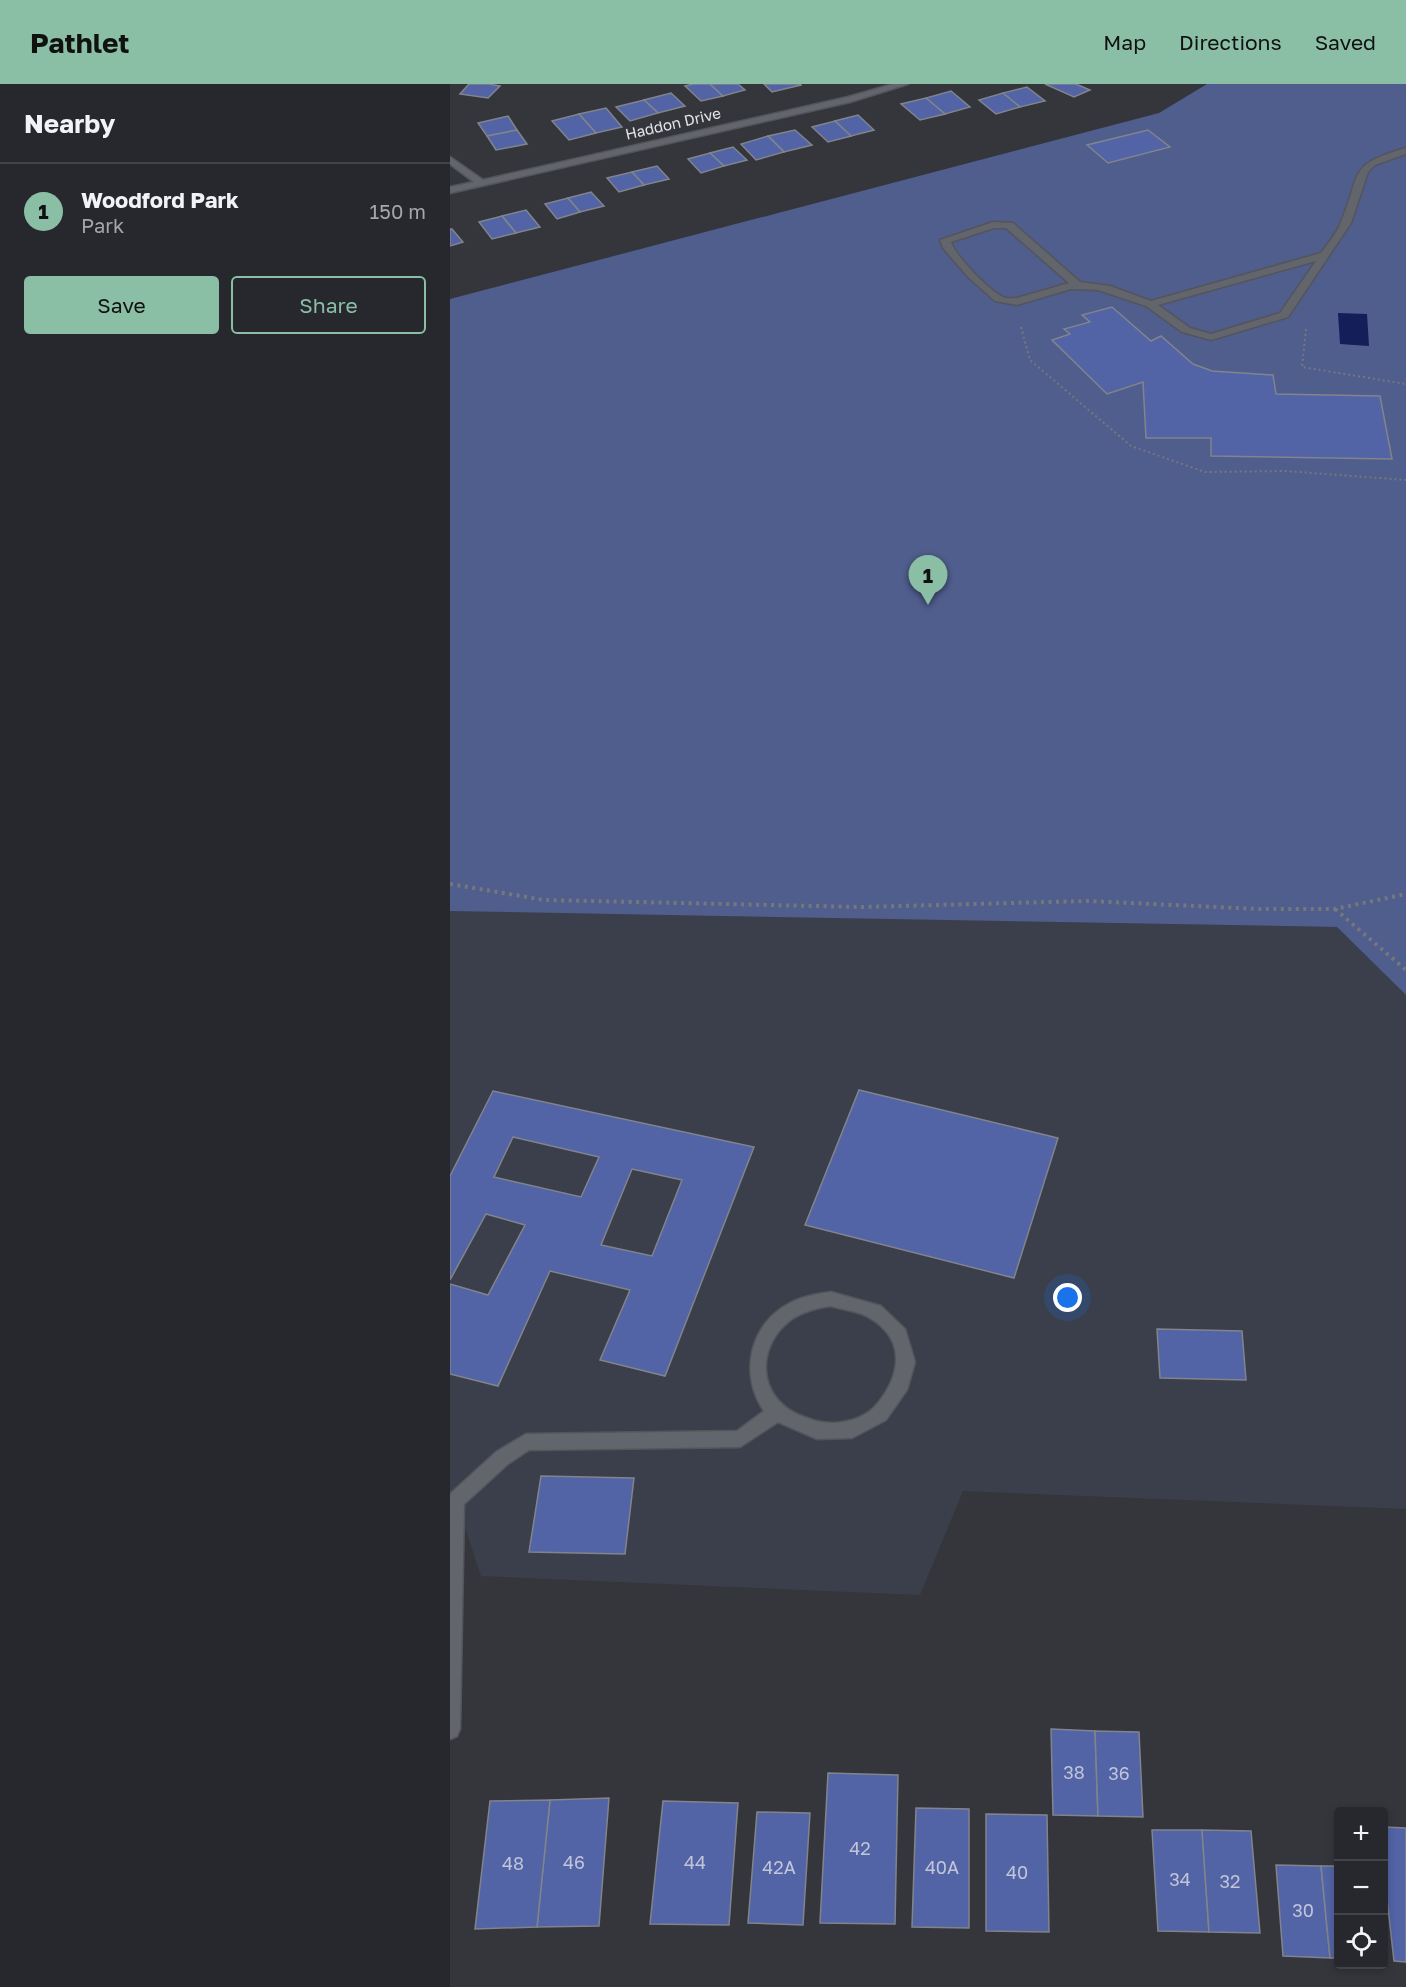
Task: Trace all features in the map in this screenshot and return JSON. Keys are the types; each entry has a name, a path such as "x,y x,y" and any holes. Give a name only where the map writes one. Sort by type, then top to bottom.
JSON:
{"street":[{"name":"Haddon Drive","path":"450,190 850,99 903,84"},
{"path":"1077,285 1009,225 993,225 945,240 947,246 999,299 1019,300 1077,285 1107,287 1150,304 1192,334 1211,337 1284,315 1346,223 1360,177 1365,170 1372,163 1381,159 1406,152"},
{"path":"450,160 482,183"},
{"path":"1150,304 1324,255"},
{"path":"831,1299 855,1301 877,1311 894,1326 904,1345 907,1367 902,1388 889,1408 869,1422 846,1431 821,1432 797,1425 776,1413 762,1394 756,1372 759,1350 769,1330 786,1314 808,1303 831,1299"},
{"path":"450,1729 455,1501 502,1458 526,1442 740,1438 776,1413"}],"path":[{"path":"1019,321 1030,360 1131,446 1205,472 1286,471 1406,480"},
{"path":"1307,322 1302,367 1406,384"},
{"path":"450,884 544,900 862,907 1088,901 1259,909 1335,909 1406,894"},
{"path":"1335,909 1406,970"}],"shaded area":[{"path":"1207,84 1406,84 1406,995 1337,927 450,911 450,299 1159,113"},
{"path":"1338,313 1367,314 1369,346 1340,344"},
{"path":"450,910 1337,927 1406,995 1406,1509 963,1491 920,1595 481,1576 461,1516 450,1507"}],"building":[{"path":"469,84 500,86 488,98 460,94"},
{"path":"710,84 723,96 701,101 685,86"},
{"path":"710,84 738,84 745,90 723,96"},
{"path":"764,84 800,84 801,85 772,92"},
{"path":"1045,84 1076,84 1090,90 1074,97"},
{"path":"1027,87 1045,101 1020,107 1003,93"},
{"path":"951,91 970,107 945,114 926,98"},
{"path":"671,93 685,106 658,113 644,100"},
{"path":"1003,93 1020,107 996,114 979,100"},
{"path":"926,98 945,114 920,120 901,104"},
{"path":"644,100 658,113 630,121 616,107"},
{"path":"606,108 622,127 596,133 579,114"},
{"path":"579,114 596,133 569,140 552,121"},
{"path":"858,115 874,130 851,136 835,121"},
{"path":"508,116 517,130 487,136 478,123"},
{"path":"835,121 851,136 828,142 812,127"},
{"path":"517,130 527,144 496,150 487,136"},
{"path":"795,130 812,145 784,152 768,136"},
{"path":"1148,130 1170,147 1108,163 1087,145"},
{"path":"768,136 784,152 756,160 741,144"},
{"path":"733,147 747,160 724,166 710,153"},
{"path":"710,153 724,166 701,173 688,159"},
{"path":"657,166 669,179 644,185 632,172"},
{"path":"632,172 644,185 619,192 607,178"},
{"path":"591,192 604,206 580,212 568,198"},
{"path":"568,198 580,212 557,219 545,204"},
{"path":"526,210 540,227 516,233 502,216"},
{"path":"502,216 516,233 492,239 479,222"},
{"path":"450,229 452,229 463,242 450,246"},
{"path":"1112,307 1151,341 1161,336 1193,364 1212,371 1273,375 1276,394 1380,396 1392,459 1211,456 1211,438 1146,438 1143,382 1107,394 1052,340 1070,334 1064,329 1090,322 1082,315"},
{"path":"859,1090 1058,1138 1014,1278 805,1225"},
{"path":"493,1091 754,1147 665,1376 600,1360 630,1290 550,1271 498,1386 450,1374 450,1284 488,1295 525,1225 486,1214 450,1280 450,1176","holes":["513,1137 599,1157 581,1197 494,1177","632,1169 682,1180 652,1256 601,1245"]},
{"path":"1157,1329 1242,1331 1246,1380 1160,1378"},
{"path":"541,1476 634,1478 625,1554 529,1552"},
{"path":"1051,1729 1095,1731 1098,1816 1053,1815"},
{"path":"1095,1731 1139,1732 1143,1817 1098,1816"},
{"path":"828,1773 898,1775 895,1924 820,1923"},
{"path":"609,1798 599,1926 537,1927 550,1800"},
{"path":"550,1800 537,1927 475,1929 490,1801"},
{"path":"663,1801 738,1803 729,1925 650,1924"},
{"path":"916,1808 969,1809 969,1928 912,1927"},
{"path":"757,1812 810,1813 803,1925 748,1923"},
{"path":"986,1814 1047,1815 1049,1932 986,1931"},
{"path":"1388,1827 1406,1828 1406,1962 1394,1961 1388,1908"},
{"path":"1152,1830 1202,1830 1209,1932 1158,1931"},
{"path":"1202,1830 1251,1831 1260,1933 1209,1932"},
{"path":"1276,1865 1321,1866 1330,1958 1283,1956"},
{"path":"1321,1866 1334,1866 1334,1958 1330,1958"}],"place":[{"name":"Woodford Park","path":"928,605"}]}
